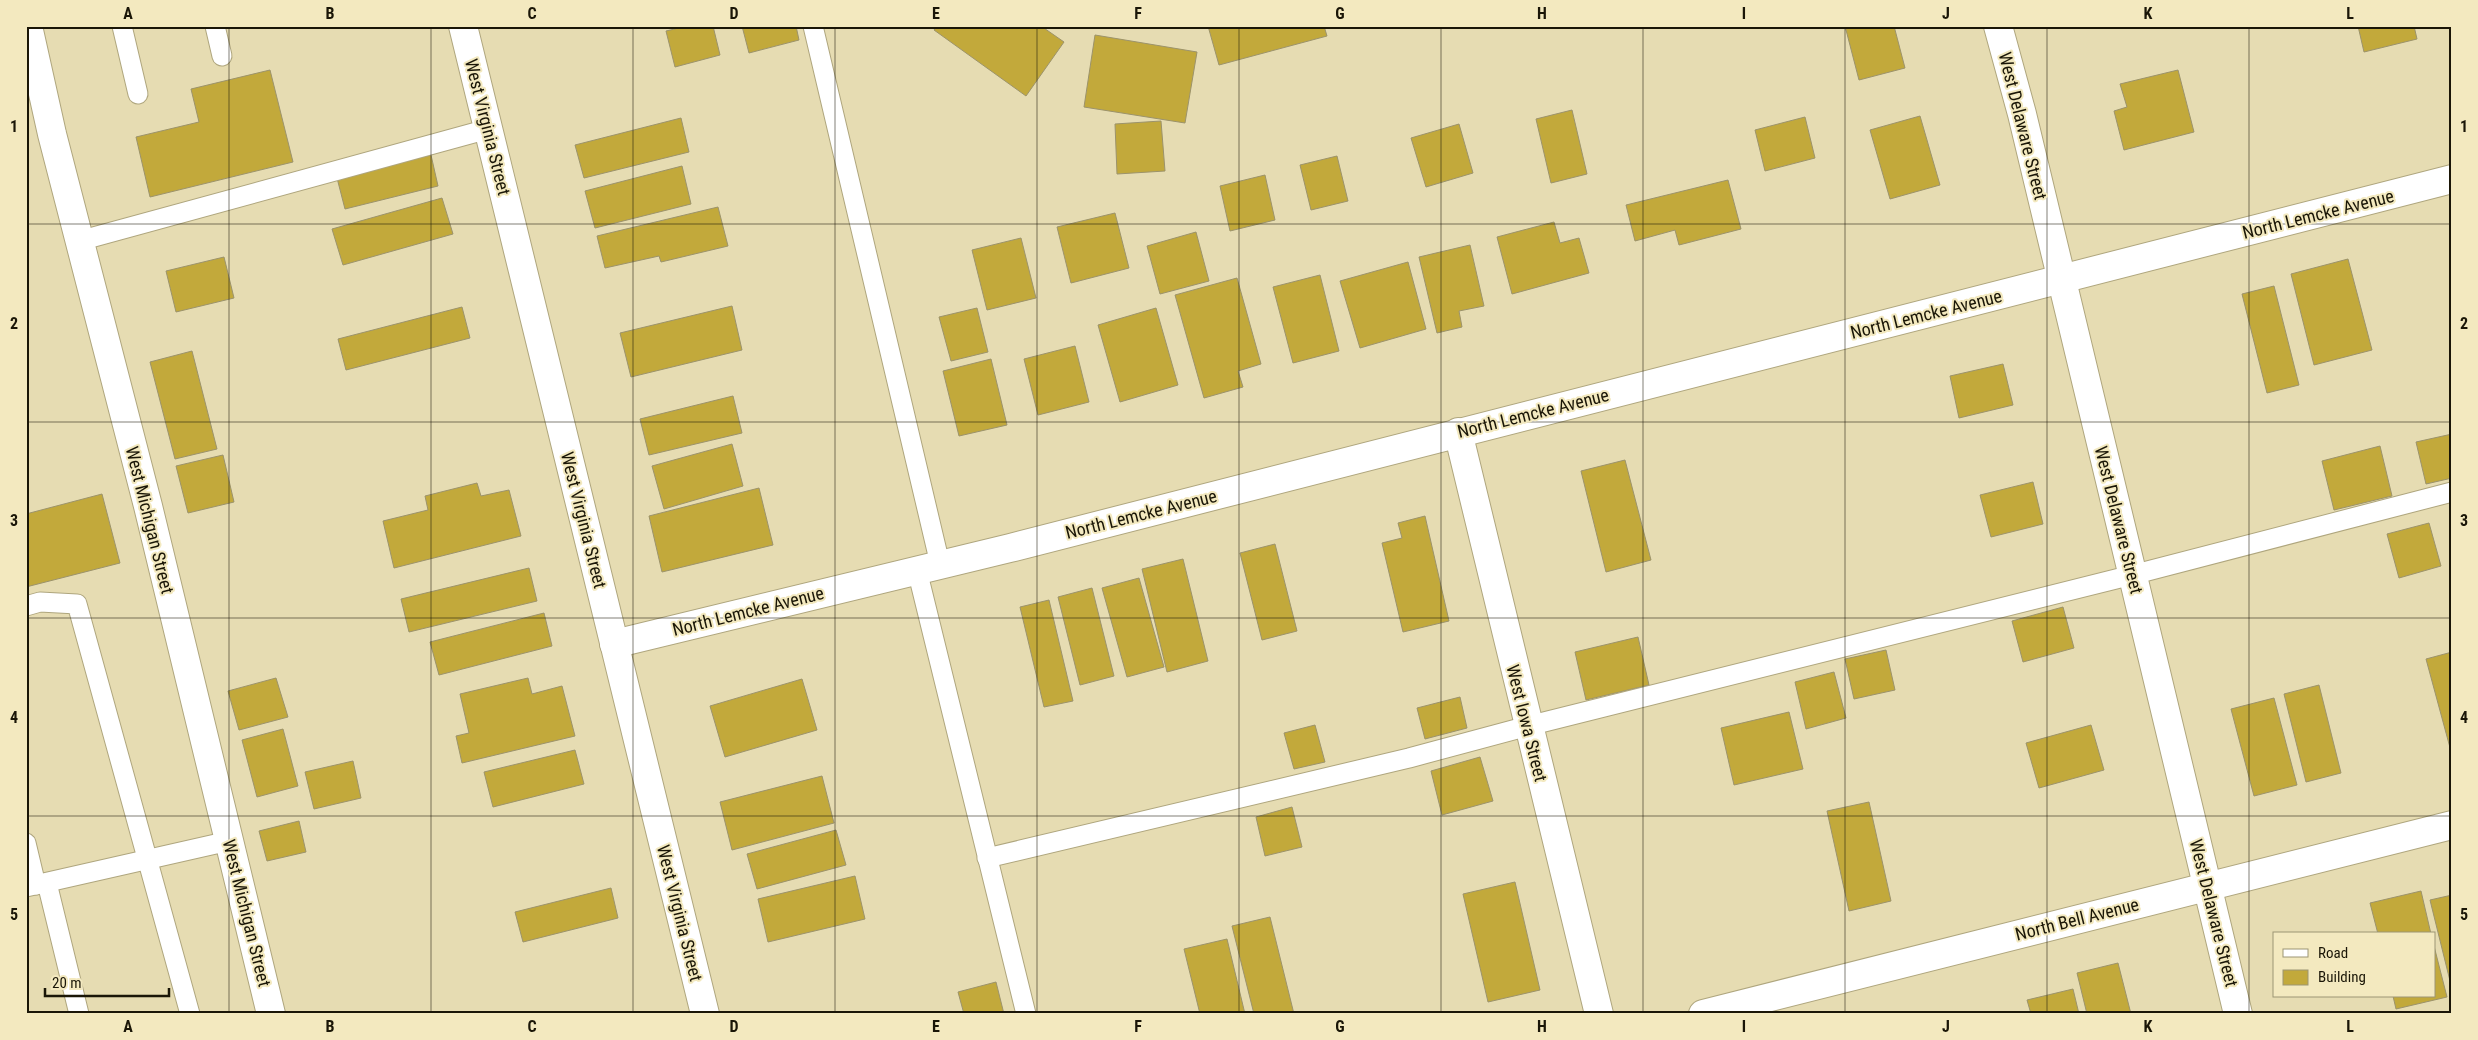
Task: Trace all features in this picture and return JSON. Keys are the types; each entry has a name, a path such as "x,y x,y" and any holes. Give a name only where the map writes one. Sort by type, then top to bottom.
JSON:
{"street":[{"name":"West Michigan Street","path":"28,26 79,241 148,506 271,1014"},
{"name":"West Virginia Street","path":"463,26 705,1014"},
{"name":"West Delaware Street","path":"1998,26 2022,114 2060,280 2238,1014"},
{"name":"North Lemcke Avenue","path":"614,644 928,567 2452,179"},
{"name":"West Iowa Street","path":"1458,432 1599,1014"},
{"name":"North Bell Avenue","path":"1703,1014 2452,825"}],"lane":[{"path":"122,26 138,94"},
{"path":"215,26 222,56"},
{"path":"813,26 928,567 987,858 1026,1014"},
{"path":"79,241 488,128"},
{"path":"987,858 1409,758 1528,726 2132,575 2452,492"},
{"path":"26,606 40,602 77,604 146,860 190,1014"},
{"path":"36,885 229,841"},
{"path":"26,843 36,885 79,1014"}],"building":[{"path":"687,26 713,26 720,55 675,67 666,31"},
{"path":"742,26 796,26 799,40 749,53"},
{"path":"937,26 1041,26 1064,42 1026,96 934,30"},
{"path":"1208,26 1324,26 1327,36 1219,65"},
{"path":"1845,26 1894,26 1905,68 1859,80"},
{"path":"2358,26 2414,26 2417,39 2364,52"},
{"path":"1095,35 1197,52 1185,123 1084,107"},
{"path":"270,70 293,162 150,197 136,137 199,122 191,89"},
{"path":"2178,70 2194,132 2124,150 2114,111 2127,107 2120,84"},
{"path":"1572,110 1587,174 1551,183 1536,119"},
{"path":"1920,116 1940,185 1890,199 1870,130"},
{"path":"1805,117 1815,158 1765,171 1755,130"},
{"path":"681,118 689,152 584,178 575,145"},
{"path":"1161,121 1165,171 1117,174 1115,124"},
{"path":"1459,124 1473,173 1426,187 1411,138"},
{"path":"431,155 438,186 345,209 337,178"},
{"path":"1337,156 1348,201 1311,210 1300,165"},
{"path":"682,166 691,204 595,228 585,191"},
{"path":"1265,175 1275,220 1230,231 1220,186"},
{"path":"1728,180 1741,229 1679,245 1675,230 1635,241 1626,205"},
{"path":"442,198 453,234 343,265 332,229"},
{"path":"718,207 728,246 661,262 659,256 605,268 597,236"},
{"path":"1115,213 1129,268 1071,283 1057,227"},
{"path":"1554,222 1560,243 1579,238 1589,273 1512,294 1497,237"},
{"path":"1196,232 1209,281 1160,294 1147,246"},
{"path":"1021,238 1036,298 987,310 972,250"},
{"path":"1470,245 1484,306 1459,311 1462,327 1437,333 1419,257"},
{"path":"224,257 234,298 176,312 166,271"},
{"path":"2348,259 2372,350 2314,365 2291,274"},
{"path":"1408,262 1426,329 1360,348 1340,281"},
{"path":"1320,275 1339,351 1293,363 1273,287"},
{"path":"1237,278 1261,364 1238,371 1243,387 1204,398 1175,295"},
{"path":"2274,286 2299,385 2267,393 2242,294"},
{"path":"732,306 742,350 631,377 620,333"},
{"path":"462,307 470,338 346,370 338,339"},
{"path":"977,308 988,352 951,361 939,317"},
{"path":"1156,308 1178,385 1120,402 1098,325"},
{"path":"1075,346 1089,402 1038,415 1024,359"},
{"path":"192,351 217,449 175,459 150,362"},
{"path":"991,359 1007,425 959,436 943,371"},
{"path":"2003,364 2013,405 1959,418 1950,376"},
{"path":"733,396 742,433 649,455 640,419"},
{"path":"2452,434 2452,478 2426,484 2416,442"},
{"path":"732,444 743,486 664,509 652,466"},
{"path":"2380,446 2392,496 2334,510 2322,461"},
{"path":"223,455 234,502 188,513 176,466"},
{"path":"1625,460 1651,560 1606,572 1581,471"},
{"path":"2033,482 2043,524 1991,537 1980,495"},
{"path":"477,483 481,496 509,490 521,536 394,568 383,521 428,510 425,496"},
{"path":"759,488 773,545 662,572 649,516"},
{"path":"102,494 120,563 26,587 26,514"},
{"path":"1425,516 1449,621 1403,632 1382,543 1402,538 1398,523"},
{"path":"2429,523 2441,566 2399,578 2387,534"},
{"path":"1275,544 1297,631 1262,640 1240,553"},
{"path":"1183,559 1208,661 1167,672 1142,569"},
{"path":"529,568 537,601 409,632 401,599"},
{"path":"1139,578 1164,667 1127,677 1102,588"},
{"path":"1092,588 1114,676 1080,685 1058,597"},
{"path":"1049,600 1073,701 1044,707 1020,607"},
{"path":"2063,607 2074,648 2023,662 2012,621"},
{"path":"544,613 552,646 439,675 430,642"},
{"path":"1638,637 1649,685 1586,700 1575,652"},
{"path":"1886,650 1895,690 1854,699 1845,659"},
{"path":"2452,652 2452,755 2426,659"},
{"path":"1834,672 1846,718 1806,729 1795,682"},
{"path":"276,678 288,717 239,730 228,691"},
{"path":"528,678 532,694 562,686 575,736 462,763 456,736 469,733 460,694"},
{"path":"802,679 817,730 725,757 710,706"},
{"path":"2319,685 2341,773 2306,782 2284,694"},
{"path":"1460,697 1467,728 1425,739 1417,708"},
{"path":"2274,698 2297,785 2254,796 2231,709"},
{"path":"1789,712 1803,769 1734,785 1721,728"},
{"path":"1315,725 1325,762 1294,769 1284,733"},
{"path":"2091,725 2104,770 2039,788 2026,743"},
{"path":"283,729 298,786 257,797 242,740"},
{"path":"575,750 584,784 493,807 484,772"},
{"path":"1480,757 1493,801 1442,815 1431,771"},
{"path":"353,761 361,798 314,809 305,772"},
{"path":"822,776 834,823 732,850 720,802"},
{"path":"1869,802 1891,901 1849,911 1827,811"},
{"path":"1292,807 1302,847 1265,856 1256,817"},
{"path":"299,821 306,852 267,861 259,831"},
{"path":"836,830 846,865 757,889 747,854"},
{"path":"855,876 865,919 768,942 758,899"},
{"path":"1515,882 1540,990 1488,1002 1463,894"},
{"path":"611,888 618,918 523,942 515,912"},
{"path":"2421,891 2431,932 2377,932 2370,903"},
{"path":"2452,895 2452,989 2430,900"},
{"path":"1270,917 1294,1014 1254,1014 1232,926"},
{"path":"1227,939 1245,1014 1200,1014 1184,949"},
{"path":"2436,954 2447,997 2396,1009 2393,998 2436,998"},
{"path":"2118,963 2131,1014 2087,1014 2077,973"},
{"path":"996,982 1004,1014 964,1014 958,992"},
{"path":"2073,989 2079,1014 2031,1014 2027,1000"}]}
